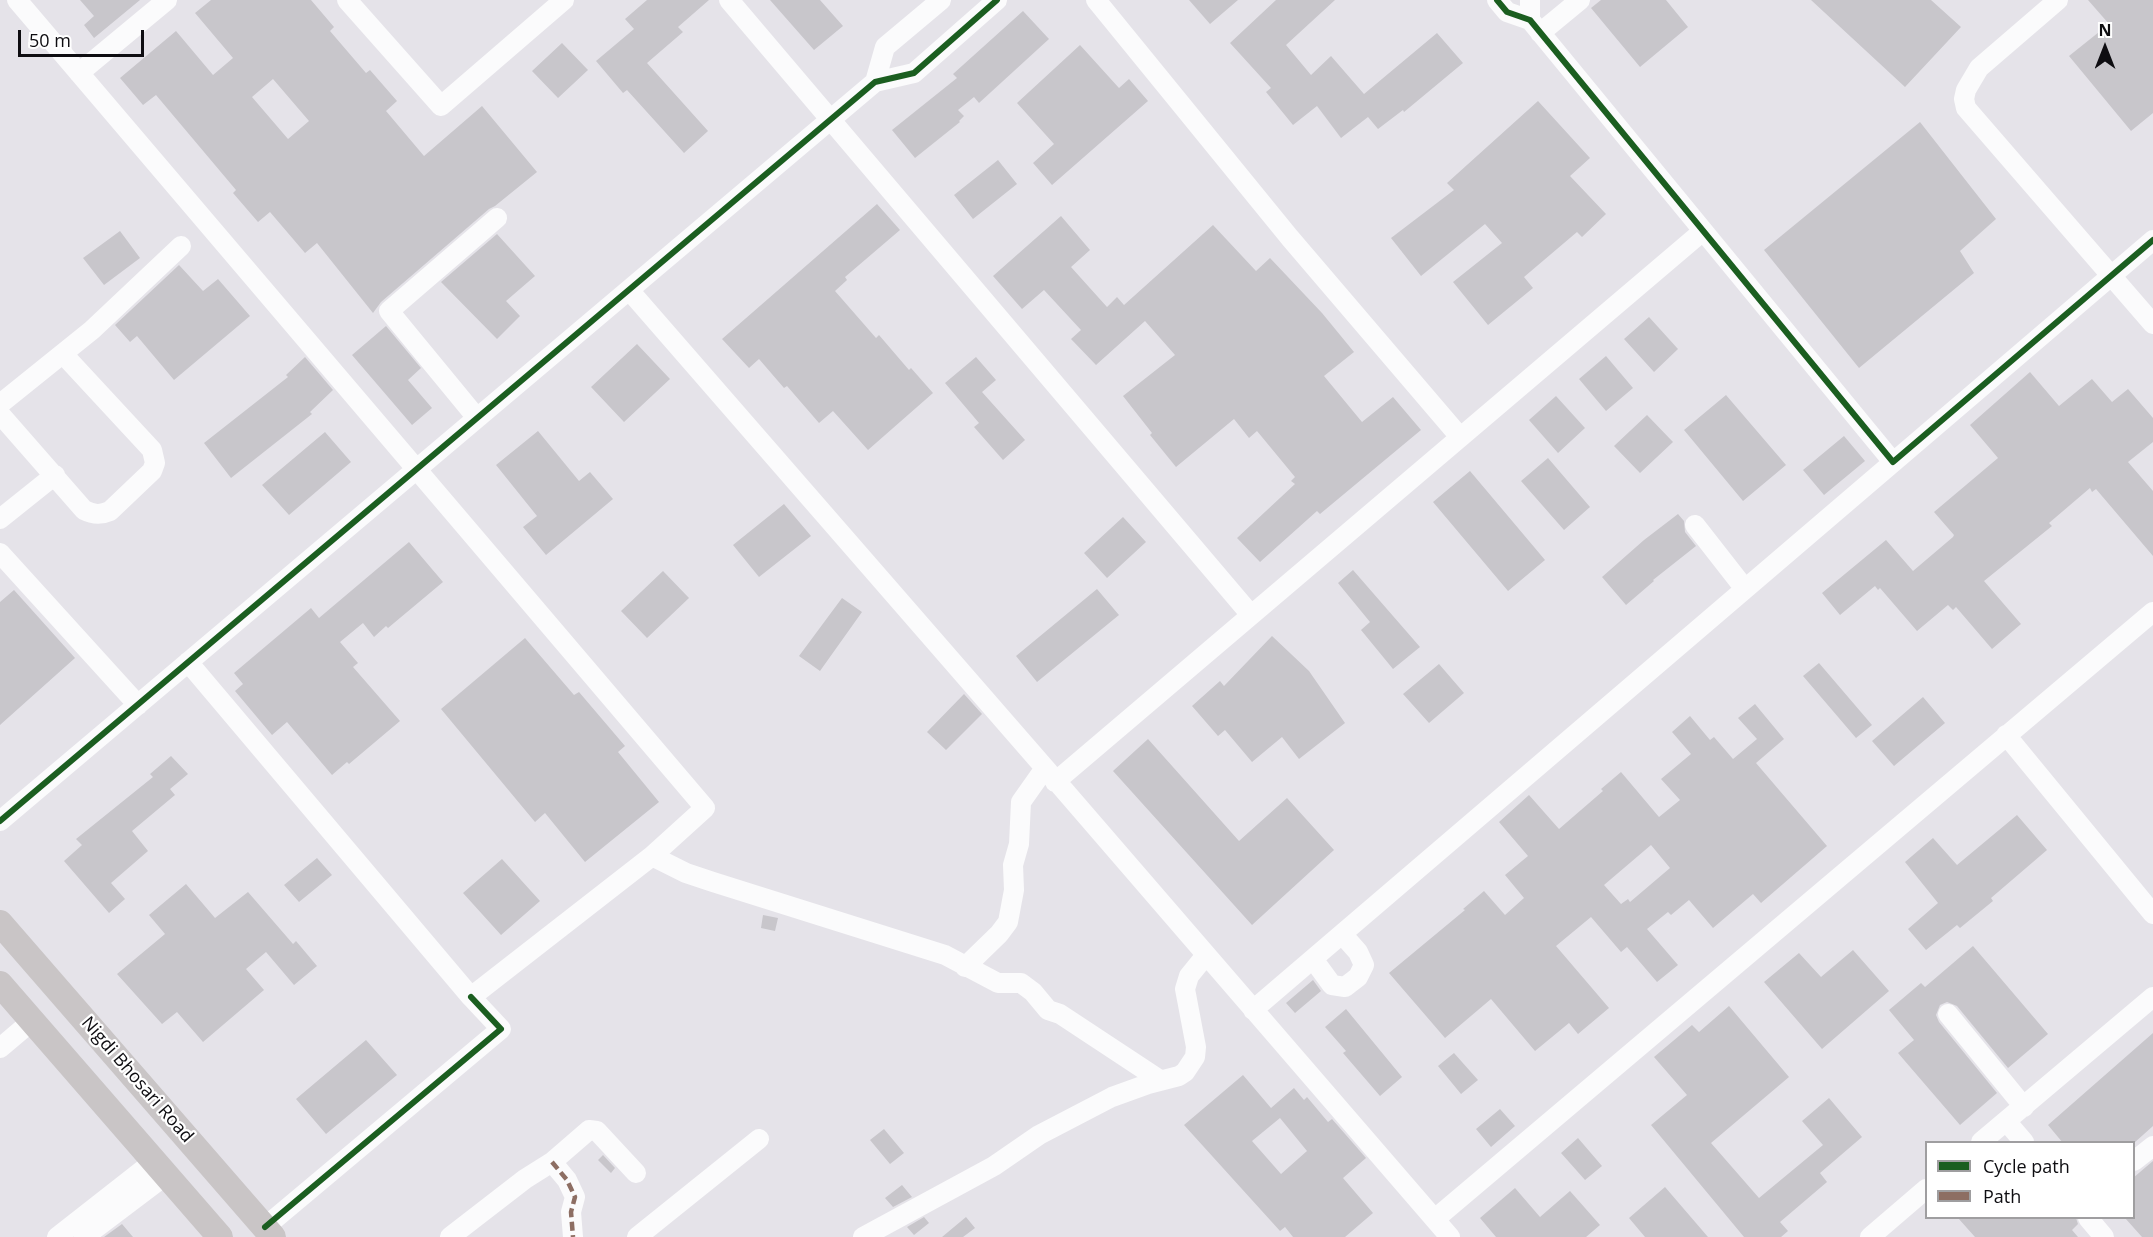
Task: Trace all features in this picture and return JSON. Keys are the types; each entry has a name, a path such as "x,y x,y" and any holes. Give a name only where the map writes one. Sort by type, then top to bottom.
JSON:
{"main road":[{"name":"Nigdi Bhosari Road","path":"0,923 269,1232"},
{"path":"0,984 160,1168 210,1233"}],"street":[{"path":"17,0 705,808 652,856 471,997"},
{"path":"79,73 167,0"},
{"path":"347,0 441,106 564,0"},
{"path":"729,0 1251,615"},
{"path":"875,82 885,47 941,0"},
{"path":"0,821 875,82 914,73 997,0"},
{"path":"1096,0 1290,238 1460,437"},
{"path":"1497,0 1507,12 1535,27 1893,462"},
{"path":"1530,0 1535,27"},
{"path":"1535,27 1581,0"},
{"path":"2058,0 1979,68 1966,90 1964,99 1966,108 2153,324"},
{"path":"477,417 389,311 497,218"},
{"path":"965,967 1008,922 1014,890 1013,865 1019,844 1021,802 1050,775 1251,615 1703,231"},
{"path":"1253,1010 2153,240"},
{"path":"0,404 92,330 181,246"},
{"path":"629,290 1443,1232 2006,735 2153,612"},
{"path":"0,414 84,510 91,513 110,511 152,471 155,463 152,450 63,354"},
{"path":"0,519 55,475"},
{"path":"1695,525 1745,589"},
{"path":"0,553 138,705"},
{"path":"188,662 471,997 501,1029 269,1232"},
{"path":"2006,735 2153,914"},
{"path":"652,856 677,869 945,955 998,983 1018,983 1027,987 1048,1010 1060,1014 1160,1080"},
{"path":"1313,959 1332,985 1345,987 1358,977 1364,965 1358,952 1342,934"},
{"path":"863,1237 994,1166 1039,1135 1112,1097 1160,1080 1179,1076 1185,1072 1195,1057 1196,1047 1185,988 1188,976 1206,955"},
{"path":"1984,1141 2153,997"},
{"path":"1948,1014 2024,1107"},
{"path":"0,1048 32,1021"},
{"path":"2006,1121 2022,1141"},
{"path":"450,1237 525,1179 552,1162 589,1130 597,1131 636,1173"},
{"path":"637,1237 759,1139"},
{"path":"2135,1160 2153,1146"},
{"path":"552,1162 567,1180 575,1197 571,1212 573,1237"},
{"path":"57,1237 160,1168"},
{"path":"84,1237 160,1168"},
{"path":"1870,1237 1925,1190"},
{"path":"2089,1219 2104,1237"}],"building":[{"path":"80,0 140,0 94,38 84,25 94,16"},
{"path":"211,0 311,0 334,27 330,31 366,73 370,70 397,101 386,111 424,156 482,106 537,172 489,209 381,302 373,313 317,243 305,253 270,212 258,222 233,193 236,190 156,95 143,105 120,78 176,31 213,75 233,58 195,13","holes":["273,79 309,121 288,139 252,97"]},
{"path":"647,0 709,0 678,27 683,32 647,63 708,131 684,153 627,90 623,93 596,61 634,29 625,19"},
{"path":"770,0 820,0 843,26 814,50"},
{"path":"1189,0 1238,0 1210,24"},
{"path":"1276,0 1335,0 1286,45 1311,75 1331,56 1364,94 1437,33 1463,63 1404,112 1403,110 1378,129 1368,117 1341,138 1317,106 1293,125 1266,92 1271,88 1230,43"},
{"path":"1601,0 1666,0 1688,27 1640,67 1591,8"},
{"path":"1811,0 1931,0 1961,27 1905,87"},
{"path":"2088,0 2153,0 2153,113 2131,131 2069,56 2109,24"},
{"path":"1023,11 1049,39 979,103 974,97 958,110 964,116 960,122 915,158 892,130 957,78 953,74"},
{"path":"562,43 588,70 558,98 532,71"},
{"path":"1080,45 1119,88 1129,79 1148,101 1052,185 1033,163 1054,144 1017,103"},
{"path":"1538,101 1590,158 1570,176 1606,214 1582,237 1577,232 1524,277 1533,288 1488,325 1453,282 1502,243 1485,224 1421,276 1391,238 1454,190 1447,183"},
{"path":"1920,122 1996,219 1960,251 1974,273 1859,368 1764,250"},
{"path":"998,160 1017,184 973,219 954,195"},
{"path":"877,204 900,230 845,277 847,280 835,291 876,338 879,335 909,370 911,368 933,393 868,450 833,411 819,423 787,386 784,388 759,359 749,368 722,339"},
{"path":"1061,216 1090,250 1071,267 1107,307 1117,297 1124,305 1213,225 1256,271 1270,258 1322,313 1354,352 1324,376 1362,422 1393,397 1421,430 1320,514 1317,511 1260,562 1237,538 1295,484 1291,481 1295,477 1257,431 1249,438 1234,419 1176,467 1123,396 1175,355 1145,321 1096,365 1071,339 1081,330 1044,290 1022,309 993,276"},
{"path":"120,231 140,258 104,285 83,258"},
{"path":"497,234 535,276 506,301 520,316 497,339 441,282"},
{"path":"179,265 203,291 218,279 250,316 174,380 137,336 130,342 115,325"},
{"path":"1649,317 1678,349 1654,372 1624,339"},
{"path":"386,326 421,368 408,380 432,408 412,425 352,355"},
{"path":"637,344 670,379 624,422 591,387"},
{"path":"1606,356 1633,388 1606,411 1579,379"},
{"path":"305,357 333,390 310,412 312,414 231,478 204,443 288,377 286,375"},
{"path":"976,357 996,380 982,392 1025,440 1003,460 974,427 979,423 945,383"},
{"path":"2030,372 2059,406 2092,379 2112,402 2128,389 2153,418 2153,442 2128,462 2153,491 2153,556 2096,489 2092,492 2090,488 2049,523 2052,526 1984,581 2021,624 1992,649 1956,607 1953,610 1948,605 1917,631 1880,588 1878,590 1875,586 1840,615 1822,593 1886,540 1913,571 1953,537 1954,535 1934,512 1998,458 1970,425"},
{"path":"1726,395 1786,465 1743,501 1684,430"},
{"path":"1556,396 1585,428 1558,453 1529,420"},
{"path":"1647,415 1673,442 1640,473 1614,446"},
{"path":"538,431 579,481 590,472 613,499 546,555 523,527 537,516 496,465"},
{"path":"325,432 351,462 289,515 262,485"},
{"path":"1844,436 1865,461 1824,495 1803,470"},
{"path":"1548,458 1590,507 1564,530 1521,481"},
{"path":"1470,471 1545,560 1508,591 1433,502"},
{"path":"784,504 811,536 759,577 733,545"},
{"path":"1678,514 1684,521 1685,532 1696,546 1626,605 1602,577"},
{"path":"1123,517 1146,542 1107,578 1084,553"},
{"path":"409,542 443,582 374,637 363,623 340,642 358,663 353,667 400,721 349,764 347,762 332,775 287,722 272,735 235,691 243,684 234,673 311,608 319,618"},
{"path":"1353,570 1420,647 1393,669 1361,630 1370,622 1338,583"},
{"path":"663,571 689,598 647,638 621,611"},
{"path":"1097,589 1119,615 1037,682 1016,656"},
{"path":"14,590 75,658 0,725 0,602"},
{"path":"842,598 862,612 820,671 799,656"},
{"path":"1272,636 1309,671 1345,723 1299,759 1282,737 1252,762 1225,730 1218,736 1192,706 1220,681 1224,686"},
{"path":"525,638 574,695 579,692 625,746 618,752 659,802 585,862 545,813 535,822 441,709"},
{"path":"1819,663 1872,725 1856,738 1803,676"},
{"path":"1439,664 1464,693 1429,723 1403,694"},
{"path":"964,694 982,714 946,750 927,732"},
{"path":"1923,697 1945,723 1894,766 1872,741"},
{"path":"1755,704 1784,739 1756,763 1827,846 1761,903 1753,894 1713,928 1689,900 1671,915 1668,912 1647,929 1678,965 1657,982 1627,947 1621,952 1591,917 1556,946 1609,1008 1578,1034 1569,1023 1535,1051 1491,999 1445,1038 1389,973 1465,910 1463,909 1484,891 1505,915 1524,898 1505,875 1528,856 1499,822 1529,795 1559,829 1603,791 1601,789 1621,772 1659,817 1680,800 1661,779 1691,754 1672,732 1690,716 1710,740 1714,737 1733,759 1757,739 1738,718","holes":["1651,845 1670,868 1630,902 1628,899 1621,904 1604,885"]},
{"path":"1148,739 1239,841 1287,798 1334,850 1252,925 1113,771"},
{"path":"171,756 188,774 170,789 175,795 132,831 148,851 111,883 125,899 109,913 64,861 82,845 76,839 153,777 150,774"},
{"path":"2017,815 2047,850 1991,898 1993,901 1960,928 1957,925 1926,950 1908,929 1938,903 1905,862 1933,838 1957,865"},
{"path":"317,858 332,875 299,902 284,885"},
{"path":"502,859 540,901 501,935 463,893"},
{"path":"186,884 215,918 248,892 293,944 296,941 317,966 294,985 266,952 246,969 264,990 203,1042 177,1012 162,1024 117,974 165,934 149,915"},
{"path":"763,915 778,918 775,931 761,928"},
{"path":"1973,946 2048,1034 2008,1068 1957,1006 1947,1002 1940,1005 1936,1015 1939,1022 1997,1093 1960,1125 1898,1053 1914,1040 1889,1010 1921,983 1925,987"},
{"path":"1853,950 1889,991 1822,1049 1764,982 1799,953 1821,977"},
{"path":"1313,980 1321,991 1295,1013 1286,1003"},
{"path":"1729,1006 1789,1077 1711,1143 1759,1198 1823,1145 1802,1121 1829,1098 1862,1137 1820,1173 1827,1182 1780,1222 1788,1231 1781,1237 1744,1237 1651,1125 1687,1095 1654,1057 1692,1025 1699,1032"},
{"path":"1346,1009 1402,1077 1380,1096 1343,1053 1346,1051 1325,1027"},
{"path":"2153,1033 2153,1126 2135,1142 2061,1141 2048,1125"},
{"path":"366,1040 397,1075 326,1134 296,1099"},
{"path":"1454,1053 1478,1080 1461,1094 1438,1066"},
{"path":"1243,1075 1271,1108 1294,1088 1304,1100 1307,1097 1328,1122 1332,1119 1366,1158 1343,1178 1373,1213 1345,1237 1293,1237 1285,1227 1280,1231 1184,1125","holes":["1280,1118 1307,1151 1281,1174 1252,1141"]},
{"path":"1500,1109 1515,1126 1491,1147 1476,1129"},
{"path":"884,1129 904,1153 890,1164 870,1140"},
{"path":"1578,1138 1602,1166 1585,1180 1561,1153"},
{"path":"603,1155 615,1168 611,1173 598,1160"},
{"path":"2153,1161 2153,1237 2142,1237 2126,1219 2135,1219 2135,1176"},
{"path":"902,1185 912,1197 893,1207 885,1198"},
{"path":"1665,1187 1708,1237 1645,1237 1629,1218"},
{"path":"1515,1188 1540,1217 1570,1191 1600,1225 1586,1237 1496,1237 1480,1218"},
{"path":"924,1217 929,1223 914,1235 907,1227"},
{"path":"966,1217 975,1228 963,1237 942,1237"},
{"path":"1959,1219 2076,1219 2078,1224 2072,1230 2078,1237 1975,1237"},
{"path":"122,1224 133,1237 104,1237"}],"marked path":[{"path":"552,1162 567,1180 575,1197 571,1212 573,1237"}],"cycle path":[{"path":"0,821 875,82 914,73 997,0"},
{"path":"1497,0 1507,12 1530,20 1893,462 2153,240"},
{"path":"265,1227 501,1029 471,997"}]}
